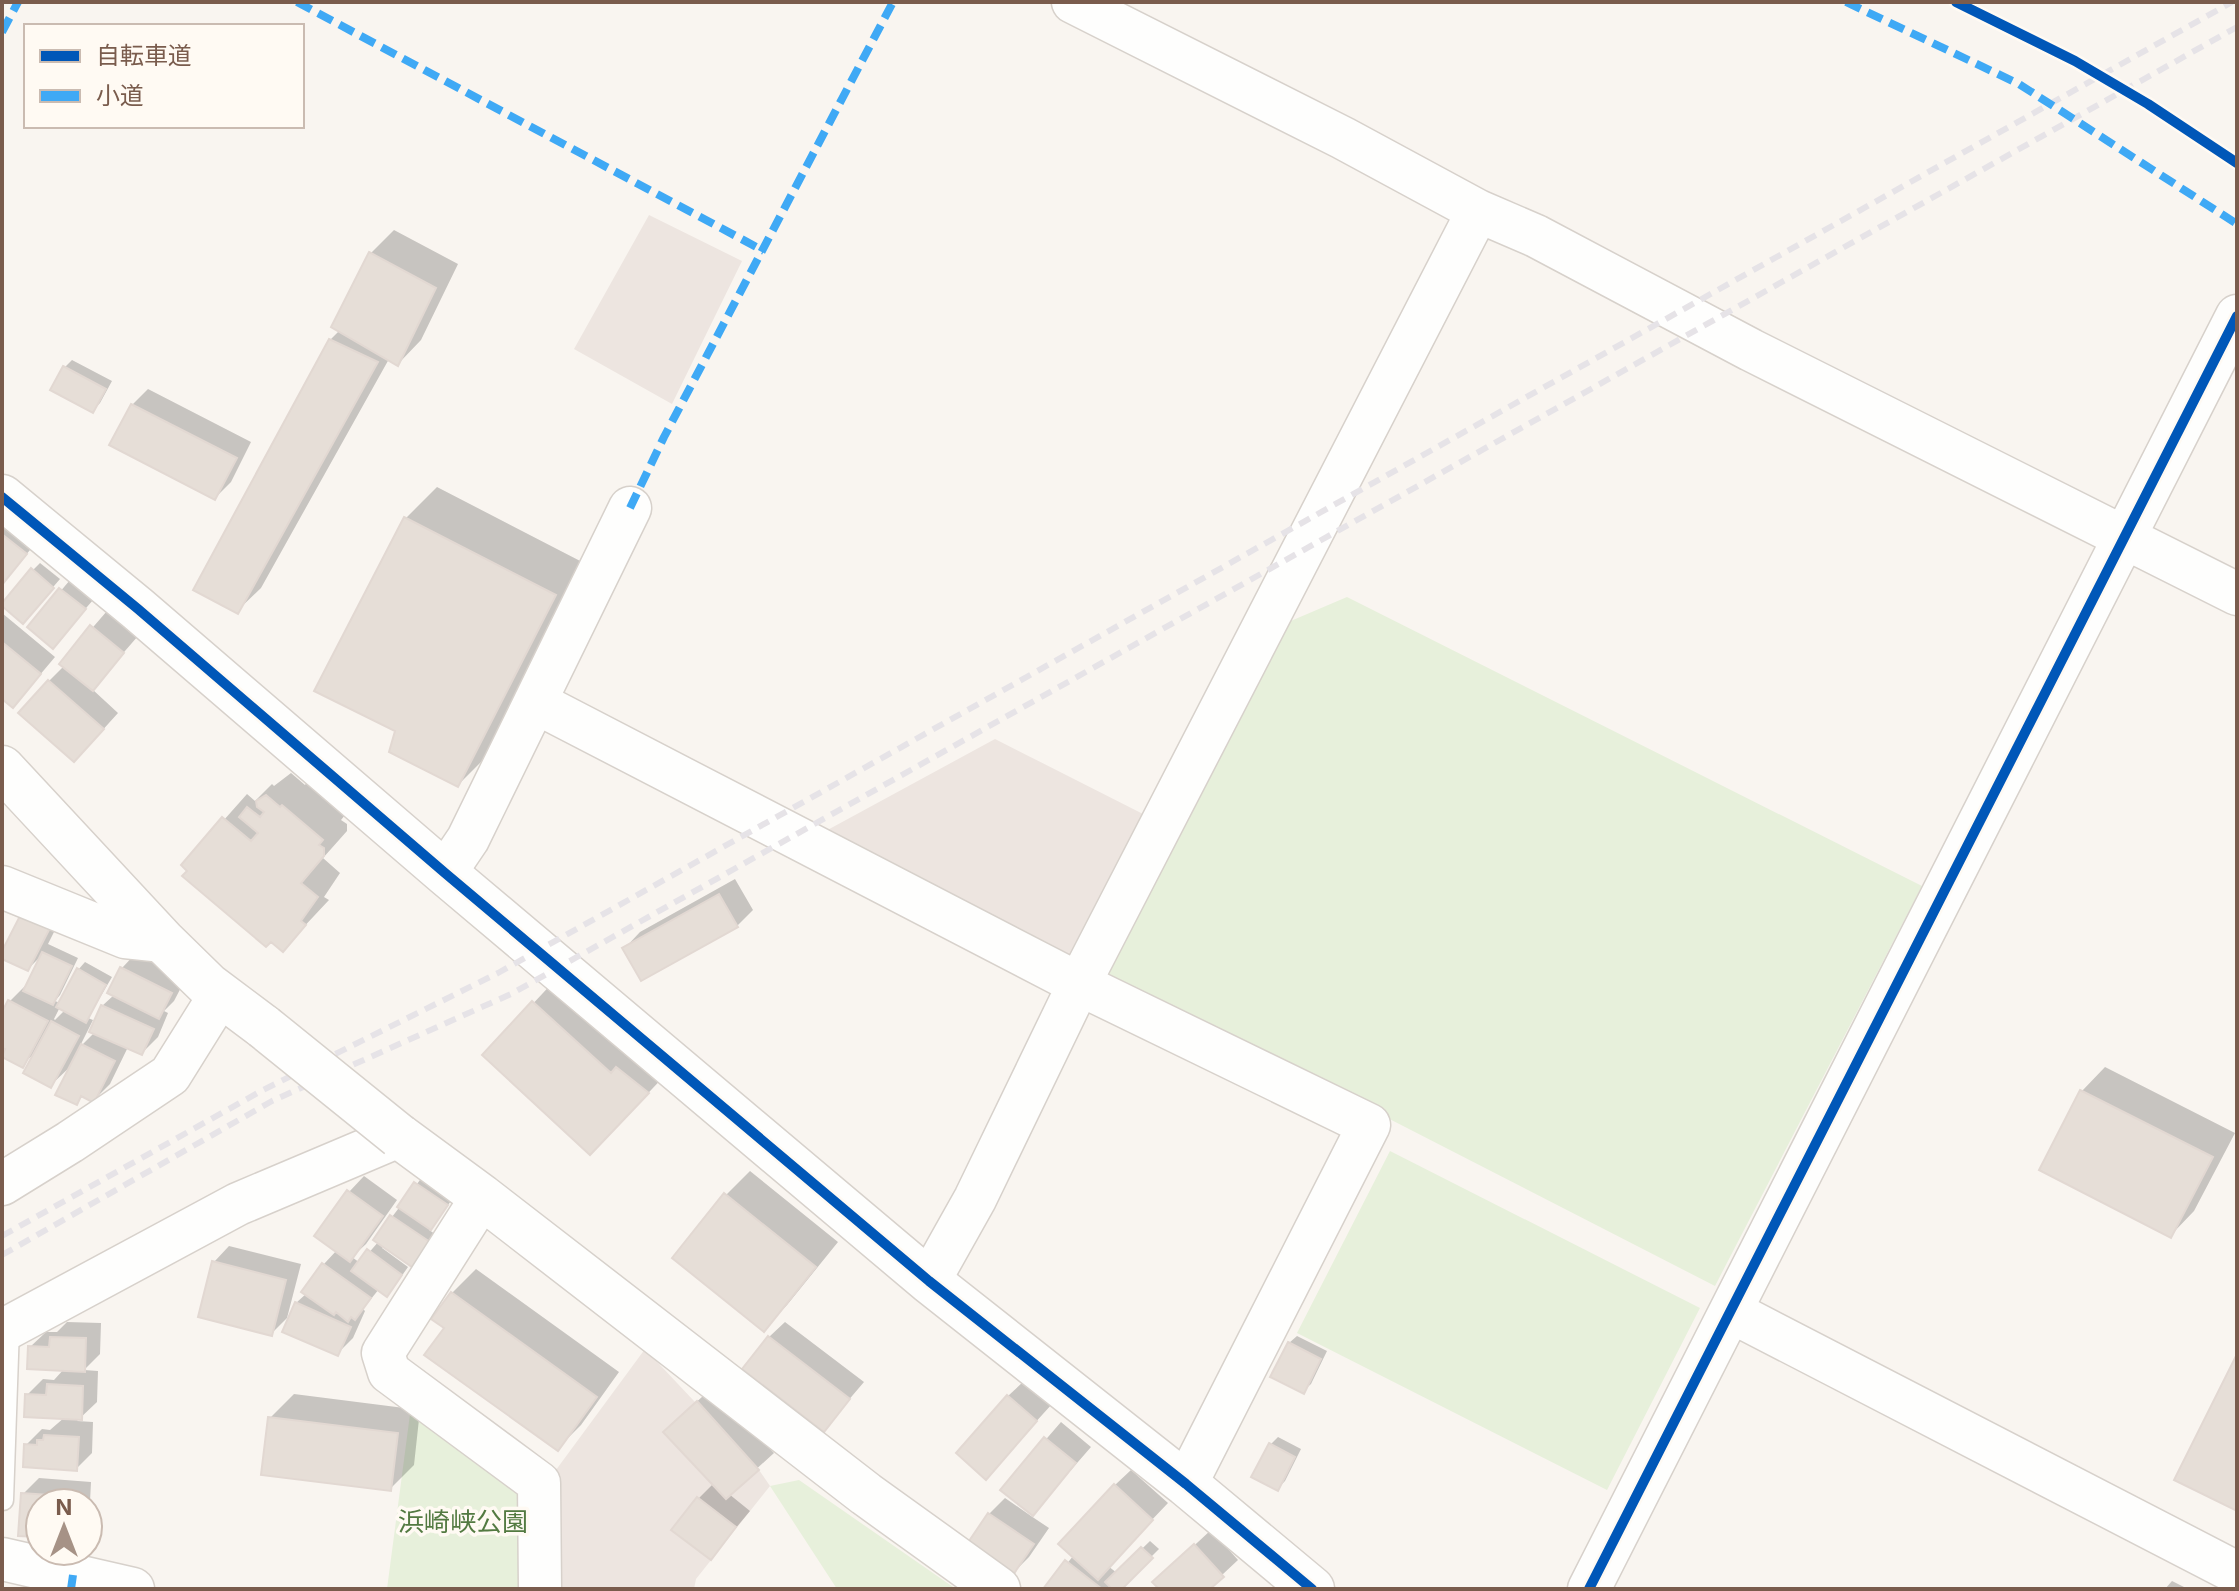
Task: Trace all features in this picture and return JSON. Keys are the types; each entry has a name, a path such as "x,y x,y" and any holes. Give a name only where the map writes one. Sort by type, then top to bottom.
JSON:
{"street":[{"path":"1073,2 1343,138 1478,211 1536,236 1751,350 2237,594"},
{"path":"929,1281 975,1199 1079,984 1478,211"},
{"path":"1589,1589 2237,316"},
{"path":"2,497 929,1281 1186,1484 1312,1589"},
{"path":"445,873 468,839 630,508"},
{"path":"535,702 1079,984 1369,1125 1186,1484"},
{"path":"2,768 163,941 220,995 866,1494 998,1589"},
{"path":"2,887 125,937 163,941"},
{"path":"2,1184 170,1075 220,995"},
{"path":"6,1329 238,1204 399,1136"},
{"path":"482,1197 383,1353 389,1372 539,1483 540,1589"},
{"path":"1732,1312 2237,1573"},
{"path":"2,1559 133,1589"}],"lane":[{"path":"3,1500 6,1329"}],"shaded area":[{"path":"649,215 742,261 672,404 574,349"},
{"path":"995,739 1145,815 1073,962 822,833"},
{"path":"645,1349 759,1470 770,1486 696,1579 694,1589 553,1589 553,1474"}],"green space":[{"path":"1347,597 1922,886 1715,1286 1107,974 1286,623"},
{"path":"1390,1151 1700,1308 1607,1490 1297,1333"},
{"name":"浜崎峡公園","path":"412,1399 532,1487 530,1589 387,1589"},
{"path":"799,1480 956,1589 837,1589 770,1486"}],"building":[{"path":"369,252 436,288 398,366 331,327"},
{"path":"329,339 378,362 238,614 193,590"},
{"path":"63,366 106,389 93,413 50,390"},
{"path":"131,404 237,458 215,500 109,445"},
{"path":"404,517 556,595 458,787 389,752 395,731 314,691"},
{"path":"2,537 27,554 2,585"},
{"path":"31,568 54,588 23,624 2,603"},
{"path":"59,588 86,609 53,649 27,627"},
{"path":"90,625 124,653 93,691 59,664"},
{"path":"2,642 41,674 13,708 2,699"},
{"path":"48,680 104,729 74,762 18,713"},
{"path":"266,795 323,840 319,845 324,848 324,856 301,883 318,897 301,921 306,925 283,952 271,942 266,947 182,876 187,871 181,865 222,817 251,841 258,833 239,817 247,807 260,817 264,812 257,807 256,801"},
{"path":"719,894 738,927 641,981 622,948"},
{"path":"22,912 51,926 28,971 2,959 2,951"},
{"path":"42,952 72,966 53,1005 23,991"},
{"path":"120,967 172,993 159,1019 107,993"},
{"path":"77,968 106,985 86,1023 56,1007"},
{"path":"8,1000 48,1021 23,1068 2,1057 5,1049 2,1048 2,1012"},
{"path":"532,1001 611,1073 616,1067 649,1093 590,1155 482,1055"},
{"path":"101,1005 154,1029 142,1055 89,1032"},
{"path":"51,1021 79,1036 51,1088 23,1073"},
{"path":"81,1044 115,1061 94,1103 81,1096 77,1105 55,1095"},
{"path":"2080,1090 2213,1157 2171,1238 2039,1170"},
{"path":"414,1182 448,1205 431,1230 397,1207"},
{"path":"347,1190 383,1216 350,1262 314,1236"},
{"path":"724,1193 816,1267 764,1332 672,1258"},
{"path":"390,1215 430,1242 412,1267 373,1240"},
{"path":"367,1249 402,1275 387,1297 351,1271"},
{"path":"212,1261 286,1280 272,1336 198,1317"},
{"path":"322,1263 371,1298 355,1320 351,1317 348,1322 336,1312 334,1315 301,1292"},
{"path":"451,1292 597,1397 558,1451 424,1355 444,1328 431,1319"},
{"path":"295,1302 351,1327 338,1356 282,1332"},
{"path":"768,1336 850,1399 824,1432 742,1369"},
{"path":"50,1337 86,1338 85,1372 27,1369 28,1346 49,1347"},
{"path":"1288,1342 1321,1359 1304,1394 1270,1377"},
{"path":"2237,1354 2237,1511 2174,1480"},
{"path":"47,1384 83,1386 82,1420 24,1417 25,1394 46,1395"},
{"path":"1007,1395 1037,1421 986,1480 956,1453"},
{"path":"697,1401 759,1470 726,1499 663,1432"},
{"path":"268,1417 398,1433 391,1491 261,1475"},
{"path":"44,1435 79,1437 77,1471 23,1467 24,1444 37,1445 37,1440 43,1440"},
{"path":"1044,1437 1076,1463 1033,1516 1000,1490"},
{"path":"1269,1443 1295,1457 1278,1491 1251,1477"},
{"path":"1114,1484 1153,1520 1098,1580 1058,1544"},
{"path":"21,1493 24,1493 24,1536 18,1536"},
{"path":"697,1497 736,1527 711,1560 671,1530"},
{"path":"988,1513 1034,1544 1013,1575 967,1544"},
{"path":"1194,1544 1224,1577 1210,1589 1159,1589 1152,1582"},
{"path":"1141,1547 1153,1558 1122,1589 1112,1589 1105,1582"},
{"path":"1065,1560 1102,1589 1043,1589"}],"railway":[{"path":"2,1236 263,1090 498,973 2232,2"},
{"path":"2,1255 272,1101 511,994 2237,27"}],"marked path":[{"path":"2,32 18,2"},
{"path":"297,2 764,251"},
{"path":"630,508 664,437 893,2"},
{"path":"1846,2 2019,84 2237,224"},
{"path":"71,1589 73,1575"}],"cycle path":[{"path":"1956,2 2075,61 2148,104 2237,163"},
{"path":"1589,1589 2237,316"},
{"path":"2,497 929,1281 1186,1484 1312,1589"}]}
